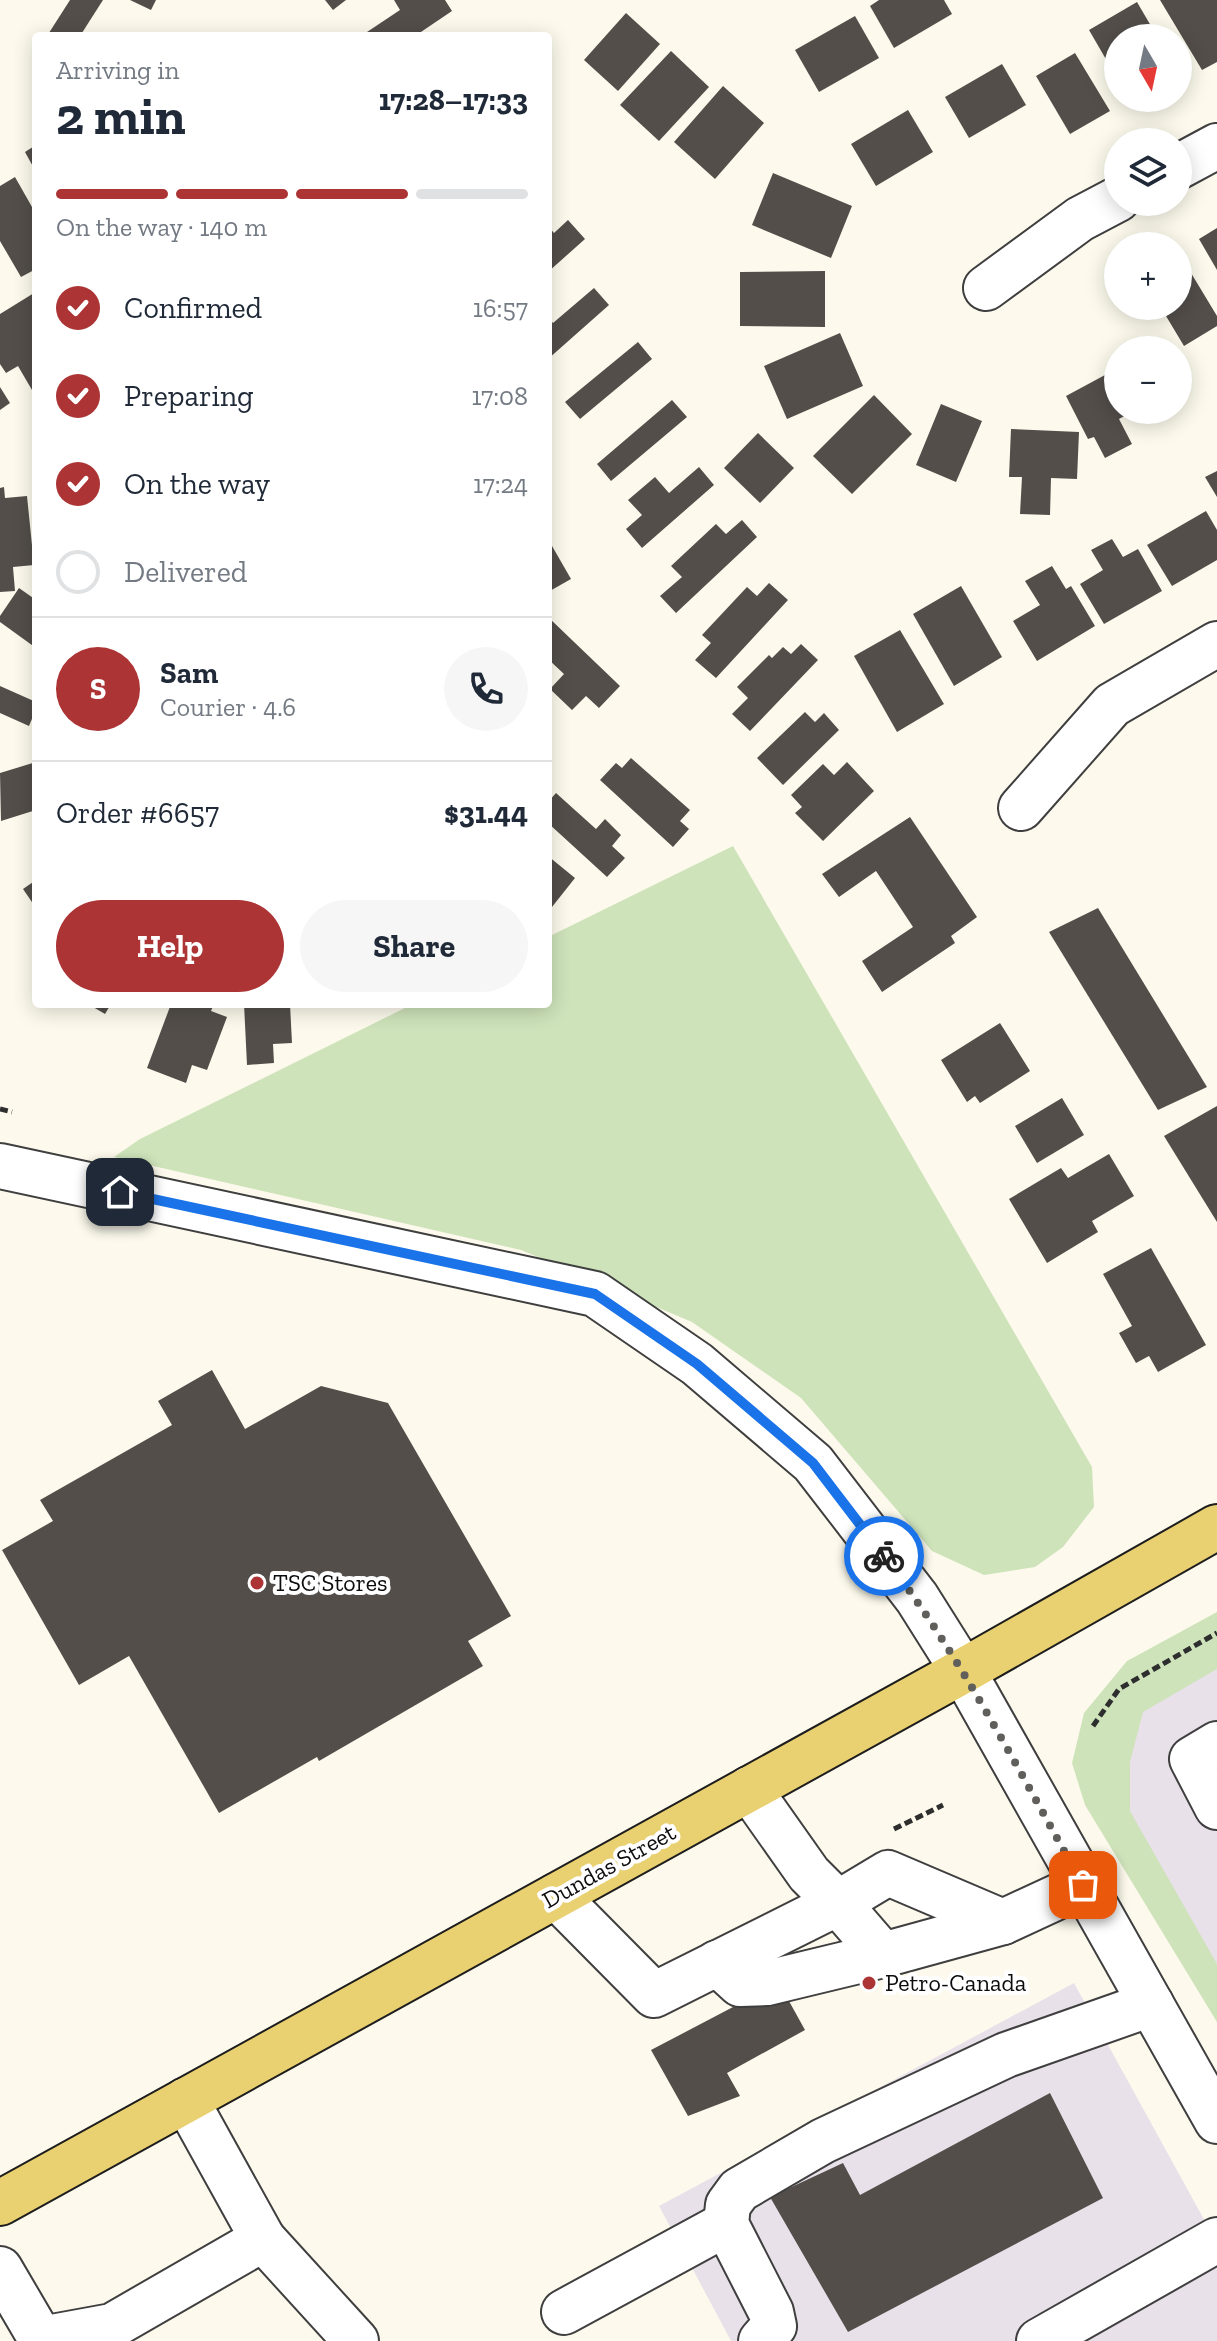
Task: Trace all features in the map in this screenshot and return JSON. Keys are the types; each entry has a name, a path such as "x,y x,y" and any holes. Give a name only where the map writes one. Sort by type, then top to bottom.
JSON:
{"main road":[{"name":"Dundas Street","path":"0,2203 963,1671 1217,1527"}],"street":[{"path":"1192,159 1217,146"},
{"path":"986,288 1080,219 1104,206"},
{"path":"1021,808 1112,705 1217,644"},
{"path":"0,1166 595,1294 697,1364 813,1463 917,1598 963,1671 1217,2121"},
{"path":"1217,1744 1192,1759 1217,1807"},
{"path":"749,1789 809,1874 883,1955"},
{"path":"556,1896 654,1995 838,1903 888,1873 1003,1922"},
{"path":"717,1963 740,1984 767,1983 1003,1922 1083,1885"},
{"path":"761,2341 774,2326 771,2312 726,2224 728,2205 739,2190 823,2141 1006,2055 1151,2004"},
{"path":"186,2100 263,2239 356,2341"},
{"path":"564,2312 726,2224"},
{"path":"0,2269 41,2340 110,2333 263,2239"},
{"path":"1039,2341 1217,2240"}],"path":[{"path":"0,1109 12,1112"},
{"path":"1093,1726 1119,1689 1217,1633"},
{"path":"887,1832 943,1805"}],"shaded area":[{"path":"1217,1654 1217,1999 1103,1790 1126,1705"},
{"path":"1074,1983 1217,2243 1217,2341 731,2341 659,2206"}],"green space":[{"path":"733,846 1092,1467 1094,1507 1063,1547 1035,1567 984,1575 932,1551 801,1398 692,1322 521,1250 114,1157 140,1139 405,1008 552,1008 552,935"},
{"path":"1217,1612 1217,1669 1143,1712 1130,1762 1130,1811 1217,1964 1217,2022 1085,1805 1072,1763 1084,1713 1127,1661"}],"building":[{"path":"70,0 103,0 83,32 50,32"},
{"path":"130,0 156,0 151,10"},
{"path":"325,0 346,0 333,10"},
{"path":"394,0 445,0 452,11 421,32 367,32 400,10"},
{"path":"879,0 944,0 952,14 894,48 870,6"},
{"path":"1160,0 1217,0 1217,62 1202,70 1192,53 1192,24 1174,24"},
{"path":"1137,2 1150,24 1104,24 1104,56 1089,30"},
{"path":"626,13 660,44 618,91 584,60"},
{"path":"855,16 879,58 819,92 795,50"},
{"path":"671,51 709,87 659,141 620,105"},
{"path":"1075,53 1104,101 1104,112 1108,112 1070,134 1036,76"},
{"path":"1002,64 1026,105 969,138 945,97"},
{"path":"723,86 764,123 715,179 674,142"},
{"path":"908,110 933,152 876,186 851,144"},
{"path":"32,148 32,165 25,152"},
{"path":"773,173 852,206 831,258 752,225"},
{"path":"15,177 32,207 32,271 21,277 0,241 0,186"},
{"path":"568,220 585,239 552,268 552,231 554,233"},
{"path":"1217,228 1217,270 1199,239"},
{"path":"825,271 825,327 740,326 740,272"},
{"path":"1192,275 1217,316 1217,326 1192,341 1192,336 1178,336 1168,320 1192,320"},
{"path":"594,288 609,305 552,355 553,323"},
{"path":"32,294 32,390 18,366 6,373 0,364 0,314"},
{"path":"840,333 863,386 787,419 764,366"},
{"path":"638,342 652,359 580,419 565,402"},
{"path":"1104,376 1104,424 1122,424 1132,444 1105,458 1094,437 1088,439 1066,396"},
{"path":"0,387 10,403 0,410"},
{"path":"874,395 912,434 852,494 813,456"},
{"path":"672,400 687,417 611,481 597,464"},
{"path":"941,404 982,421 956,482 916,465"},
{"path":"1011,429 1079,432 1077,479 1051,478 1050,515 1020,514 1022,477 1009,477"},
{"path":"758,433 794,468 760,503 724,468"},
{"path":"699,467 714,485 642,548 626,529 642,515 628,500 655,477 669,493"},
{"path":"1217,471 1217,497 1205,477"},
{"path":"4,487 5,498 27,496 32,565 13,567 15,591 0,592 0,488"},
{"path":"1206,511 1217,530 1217,560 1172,586 1147,545"},
{"path":"742,520 757,537 676,613 660,596 682,577 671,566 716,524 726,534"},
{"path":"1112,539 1123,557 1138,549 1162,591 1104,624 1080,584 1103,570 1091,550"},
{"path":"552,546 571,579 552,590"},
{"path":"1052,566 1066,589 1071,586 1095,626 1037,661 1013,621 1040,605 1025,581"},
{"path":"769,583 788,600 716,678 695,660 711,643 702,635 747,587 757,596"},
{"path":"961,586 1002,657 954,686 913,614"},
{"path":"19,588 32,597 32,645 0,622 0,616"},
{"path":"552,621 620,686 599,708 586,696 572,710 552,691 564,674 552,663"},
{"path":"900,630 944,704 897,732 854,656"},
{"path":"801,644 818,660 750,731 732,714 748,698 737,687 769,655 772,658 783,647 791,654"},
{"path":"0,686 32,700 29,726 0,713"},
{"path":"805,712 815,722 824,713 839,730 783,785 757,758"},
{"path":"631,758 690,810 680,821 689,829 673,847 600,780 616,763 622,768"},
{"path":"847,762 874,791 823,841 795,813 802,807 791,795 823,764 834,775"},
{"path":"32,763 32,811 1,821 0,773"},
{"path":"556,793 596,829 605,819 621,835 612,846 625,858 607,877 552,827 552,798"},
{"path":"910,817 977,917 951,936 955,943 882,992 862,961 913,927 876,871 839,897 822,874"},
{"path":"552,859 575,878 552,907"},
{"path":"32,883 32,902 23,889"},
{"path":"1098,908 1207,1087 1158,1110 1049,932"},
{"path":"95,1008 109,1008 105,1014"},
{"path":"170,1008 212,1008 211,1011 227,1017 207,1070 192,1065 186,1083 147,1068"},
{"path":"244,1008 290,1008 292,1043 273,1044 274,1063 247,1065"},
{"path":"1000,1023 1030,1071 980,1103 975,1096 967,1102 941,1060"},
{"path":"1062,1098 1084,1135 1037,1163 1015,1126"},
{"path":"1217,1106 1217,1222 1164,1136"},
{"path":"1109,1154 1134,1196 1092,1221 1098,1232 1047,1263 1009,1199 1061,1168 1068,1178"},
{"path":"1151,1248 1206,1345 1158,1372 1149,1356 1136,1363 1119,1333 1132,1326 1103,1274"},
{"name":"TSC Stores","path":"212,1370 245,1429 321,1386 388,1403 511,1616 468,1641 483,1666 319,1761 317,1757 219,1813 129,1656 79,1685 2,1550 53,1521 40,1500 172,1425 158,1401"},
{"path":"779,1983 805,2030 727,2073 740,2096 688,2116 651,2050"},
{"path":"1050,2093 1103,2198 848,2332 770,2197 843,2163 860,2195"}],"way so far":[{"path":"884,1556 917,1598 963,1671 1083,1885"}],"place":[{"name":"TSC Stores","path":"257,1583"},
{"name":"Petro-Canada","path":"869,1983"}],"route":[{"path":"120,1192 595,1294 697,1364 813,1463 884,1556"}]}
